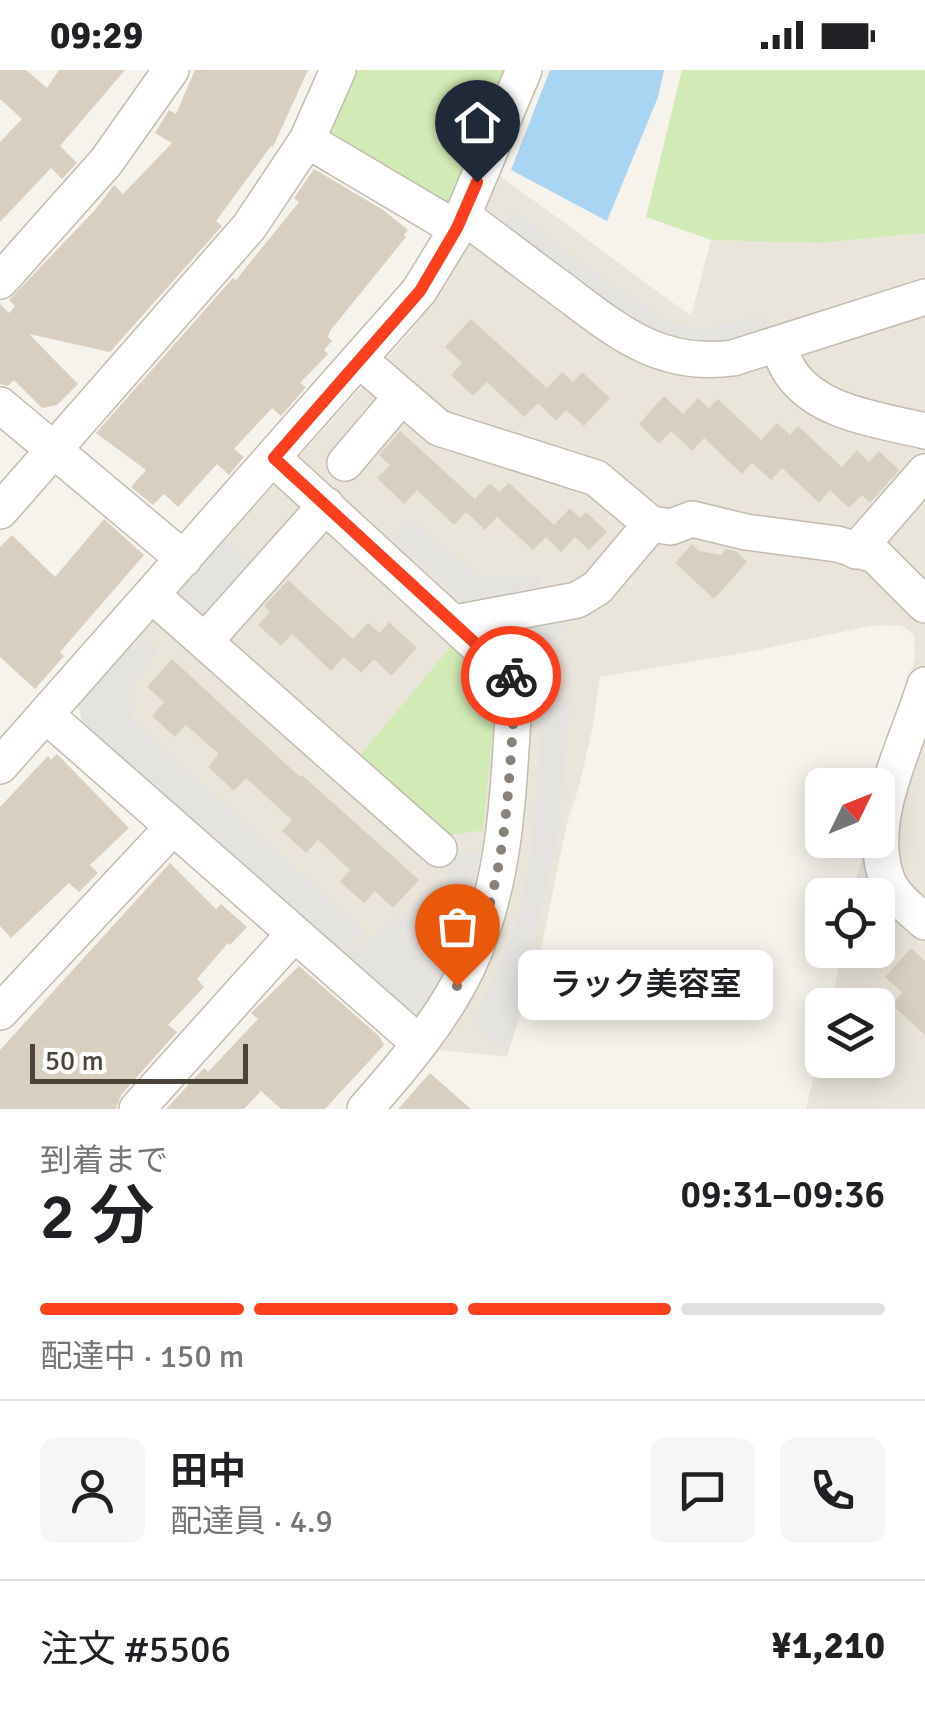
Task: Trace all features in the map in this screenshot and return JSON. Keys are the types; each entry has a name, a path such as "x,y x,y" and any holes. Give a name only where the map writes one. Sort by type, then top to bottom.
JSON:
{"street":[{"path":"0,281 106,162 171,70"},
{"path":"0,511 249,228 307,140 338,70"},
{"path":"0,766 420,291 460,222 524,70"},
{"path":"307,140 460,222 616,331 664,354 705,362 733,358 925,297"},
{"path":"778,345 790,372 818,398 840,409 925,431"},
{"path":"360,360 439,428 596,478 650,524 671,527 692,519 746,532 836,544 875,555 925,605"},
{"path":"345,463 402,396"},
{"path":"0,404 184,559"},
{"path":"274,458 516,680 506,811 484,926 467,968 419,1043 364,1109"},
{"path":"856,550 925,472"},
{"path":"205,641 326,505"},
{"path":"455,623 577,600 597,588 650,524"},
{"path":"152,595 439,849"},
{"path":"922,707 892,778 881,848 895,893 925,922"},
{"path":"46,715 419,1043"},
{"path":"0,1012 173,827"},
{"path":"137,1109 294,934"}],"shaded area":[{"path":"499,175 691,316 711,240 818,243 925,233 925,1109 806,1109 813,1078 895,1078 895,988 834,988 838,968 895,968 895,878 857,878 861,858 895,858 895,768 883,768 915,658 914,635 901,625 870,626 600,677 593,725 567,823 540,954 507,1057 440,1050 83,725 78,705 412,330 463,253"},
{"path":"511,208 578,260 672,323 696,330 762,315 771,336 717,348 661,341 501,231"},
{"path":"410,519 481,577 539,575 549,599 464,604 390,537"},
{"path":"224,540 249,563 202,616 190,616 177,606 176,593"},
{"path":"565,612 573,620 529,664 507,641 507,628"},
{"path":"142,636 159,650 126,695 138,707 130,718 364,930 346,956 447,880 457,850 480,855 467,915 448,966 423,1008 402,1013 83,725 78,705"},
{"path":"545,695 571,700 557,841 508,1053 472,1026 518,920 531,852"}],"green space":[{"path":"354,70 504,70 447,206 326,131"},
{"path":"682,70 925,70 925,233 818,243 711,240 646,217"},
{"path":"452,645 497,687 483,830 445,836 358,758"}],"water":[{"path":"550,70 664,70 658,97 607,221 511,170"}],"building":[{"path":"0,70 26,70 47,88 59,70 125,70 60,146 77,163 62,179 51,168 0,222 0,142 22,119 0,99"},
{"path":"195,70 308,70 273,147 216,221 222,226 110,352 29,334 78,384 57,405 42,408 14,380 8,386 0,384 0,304 9,313 15,306 9,300 114,185 123,194 172,143 155,133 169,110 176,114"},
{"path":"314,169 383,210 408,230 406,237 330,331 328,337 332,341 324,350 328,354 300,383 306,387 281,416 272,408 234,449 244,457 229,475 217,464 178,507 164,494 153,505 131,487 146,470 96,433 233,278 236,280 299,202 294,198"},
{"path":"471,319 547,388 562,372 573,382 582,372 610,398 584,426 566,410 556,421 538,403 524,417 487,382 473,396 451,375 462,363 445,347"},
{"path":"664,396 683,414 698,398 709,408 718,399 761,440 777,423 790,435 798,426 842,467 857,450 869,462 879,451 899,470 870,503 862,495 849,508 830,490 819,503 782,468 771,480 752,463 742,474 704,438 692,451 671,431 659,444 639,424"},
{"path":"400,431 475,499 490,483 499,492 509,483 554,525 570,508 580,518 586,512 607,532 589,550 575,537 561,552 546,537 533,550 497,517 485,530 466,512 454,525 417,490 404,504 377,478 390,465 379,455"},
{"path":"104,519 144,555 60,652 64,656 35,689 0,657 0,547 12,535 55,577"},
{"path":"692,544 699,551 721,555 726,549 736,551 747,562 714,599 675,563"},
{"path":"288,580 353,639 368,623 380,633 389,622 417,648 391,676 374,659 361,673 344,657 331,671 292,634 281,646 258,625 270,612 264,606"},
{"path":"172,659 419,880 393,908 375,891 364,903 340,882 350,870 318,840 306,853 282,831 292,820 246,778 234,791 208,767 219,754 186,725 175,737 152,716 164,702 147,687"},
{"path":"57,754 129,828 90,865 98,873 79,892 69,883 11,938 0,926 0,807 48,756 51,760"},
{"path":"170,863 216,909 221,904 247,927 197,979 204,987 168,1025 177,1032 121,1095 116,1109 0,1109 0,1050"},
{"path":"911,948 925,961 925,1035 895,1008 895,1000 902,993 885,977"},
{"path":"299,966 379,1036 384,1045 325,1109 281,1109 261,1091 244,1109 166,1109 258,1019 251,1013"},
{"path":"430,1073 471,1109 398,1109"}],"way so far":[{"path":"457,986 484,926 494,888 506,811 516,680 511,676"}],"place":[{"name":"ラック美容室","path":"457,986"}],"route":[{"path":"477,182 457,228 420,291 274,458 511,676"}]}
